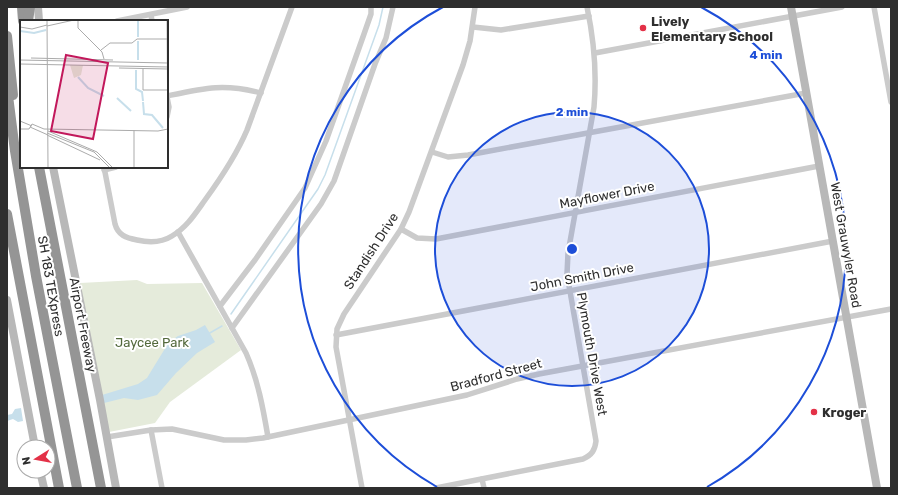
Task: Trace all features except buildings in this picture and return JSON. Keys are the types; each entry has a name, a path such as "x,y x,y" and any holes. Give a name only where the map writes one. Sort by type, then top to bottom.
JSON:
{"highway":[{"path":"22,7 23,20"},
{"path":"28,20 30,7"},
{"path":"7,36 20,150"},
{"name":"SH 183 TEXpress","path":"7,88 15,151 36,276 77,488"},
{"name":"SH 183 TEXpress","path":"23,168 41,272 84,488"},
{"name":"Airport Freeway","path":"39,168 102,488"},
{"path":"7,214 59,488"}],"main road":[{"path":"38,7 39,20"},
{"name":"West Grauwyler Road","path":"791,7 877,488"},
{"path":"54,168 116,488"},
{"path":"7,300 34,439"}],"street":[{"path":"122,20 187,7"},
{"path":"104,168 117,231 128,239 150,243 162,241 178,232 191,220 232,161 247,130 292,7"},
{"path":"220,306 255,260 305,188 326,141 371,14 371,7"},
{"path":"232,328 321,204 334,181 375,64 386,38 393,7"},
{"name":"Standish Drive","path":"362,488 336,347 336,335 344,314 401,229 409,212 463,65 473,27 475,7"},
{"name":"Plymouth Drive West","path":"482,479 583,459 592,453 596,444 584,366 569,291 567,260 574,213 594,107 595,53 587,7"},
{"path":"595,53 842,7"},
{"path":"874,7 891,102"},
{"path":"151,14 152,20"},
{"path":"473,27 501,30 589,16"},
{"path":"168,96 221,86 261,92"},
{"path":"432,152 442,156 455,157 806,93"},
{"name":"Mayflower Drive","path":"401,229 417,238 436,239 819,166"},
{"path":"178,232 246,353 254,372 268,437"},
{"name":"John Smith Drive","path":"336,335 833,241"},
{"name":"Bradford Street","path":"107,437 151,430 172,429 207,437 234,440 268,437 467,396 517,379 891,309"},
{"path":"151,430 162,488"},
{"path":"436,488 482,479 484,488"}],"green space":[{"name":"Jaycee Park","path":"137,280 147,284 202,283 241,350 170,402 155,423 109,432 80,283"}],"water":[{"path":"205,325 215,342 197,353 176,373 157,395 138,400 124,398 104,403 102,395 138,384 147,378 169,342 178,336 196,330"},
{"path":"21,408 23,421 18,422 13,419 7,421 7,415 12,414 15,409"}],"waterway":[{"path":"231,314 318,189 325,175 379,25 383,7"},
{"path":"208,334 222,326"}],"place":[{"name":"Lively Elementary School","path":"643,28"},
{"name":"Kroger","path":"814,412"}]}
